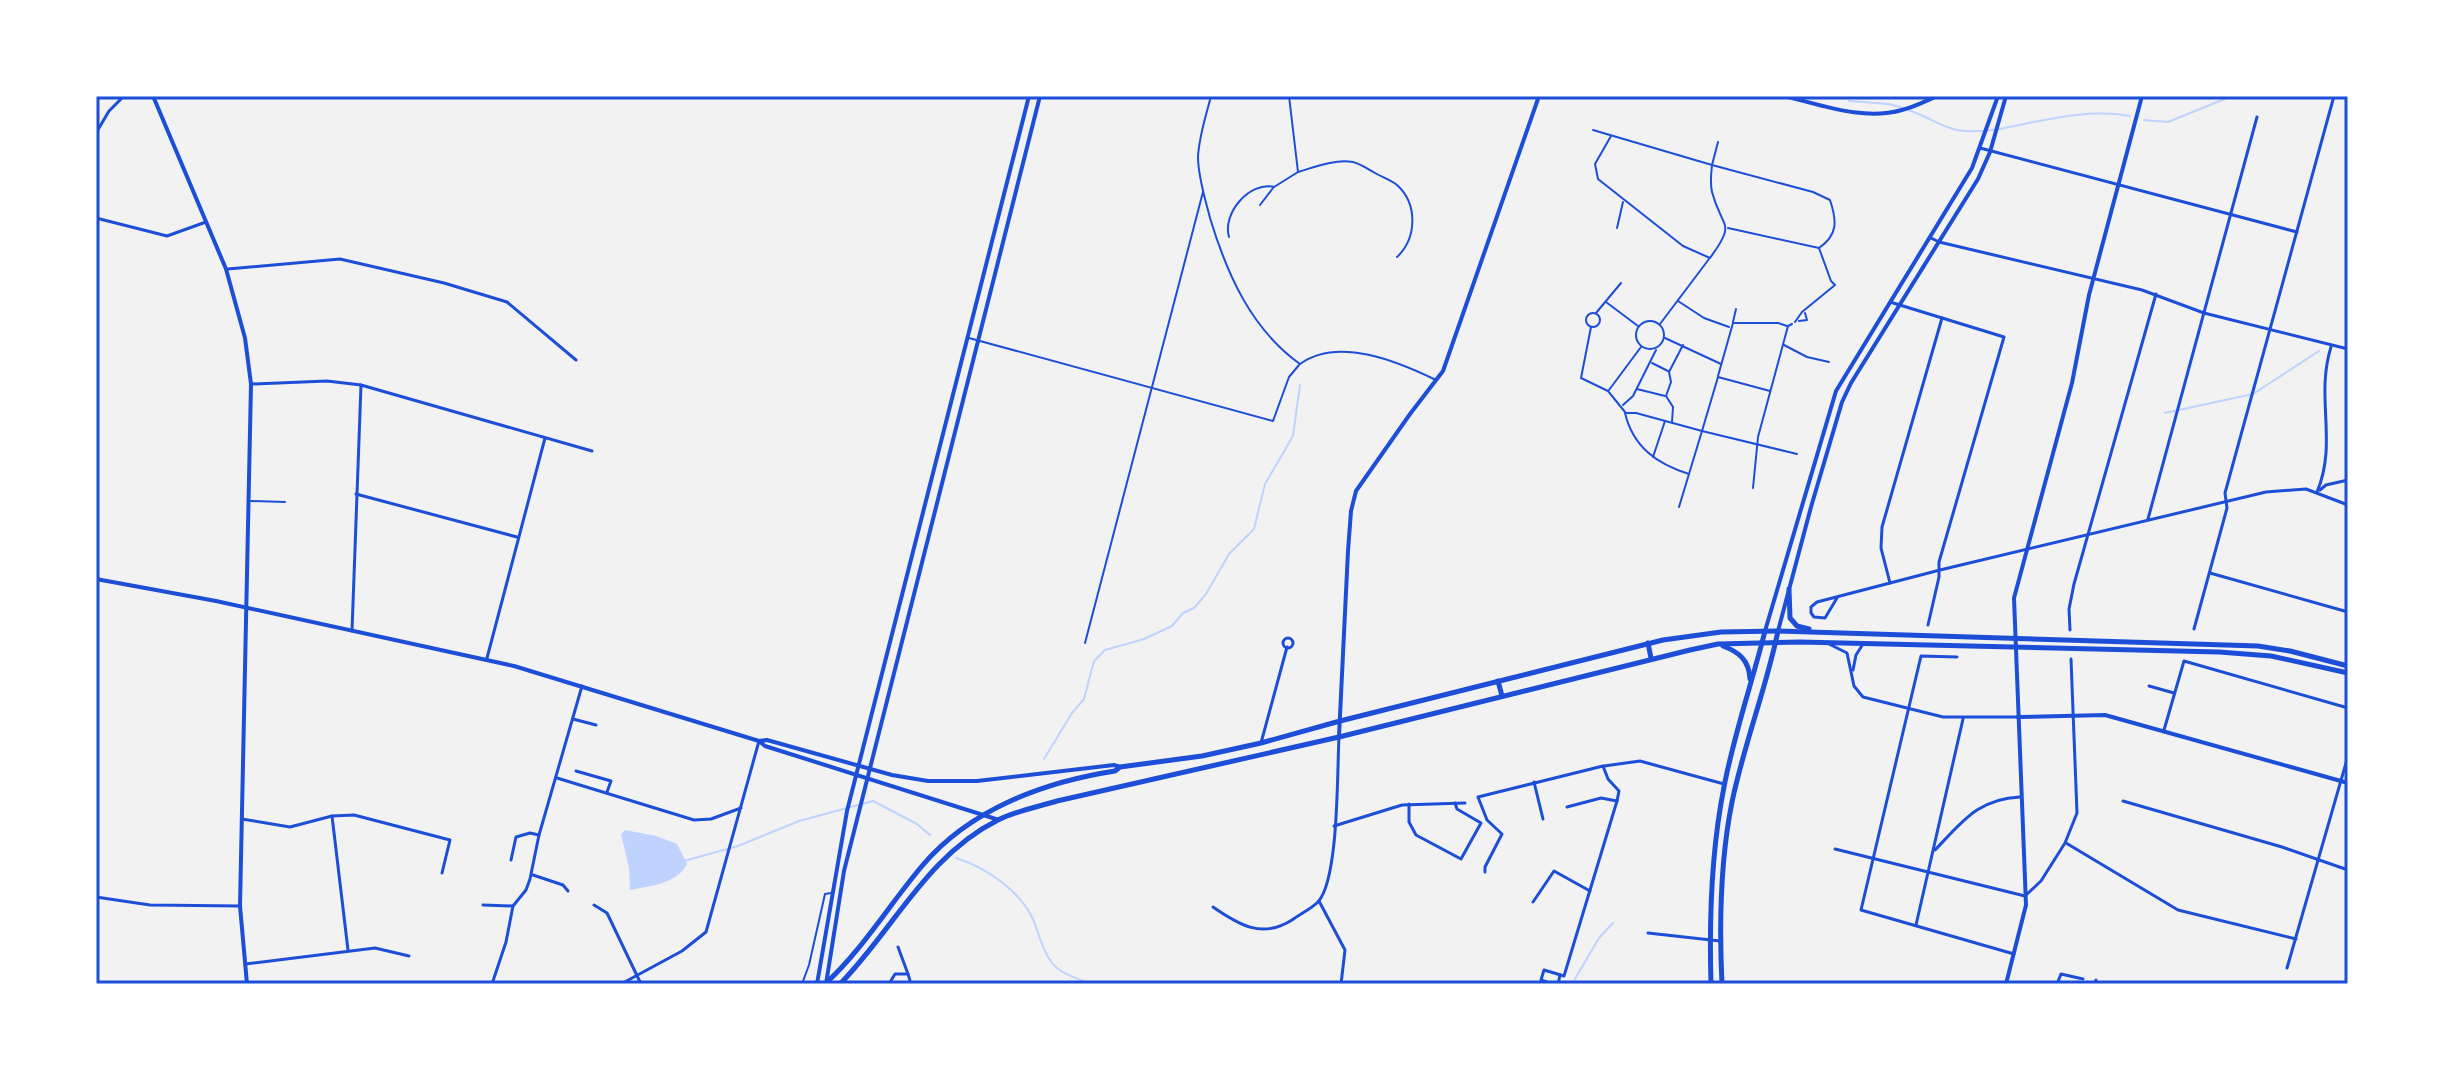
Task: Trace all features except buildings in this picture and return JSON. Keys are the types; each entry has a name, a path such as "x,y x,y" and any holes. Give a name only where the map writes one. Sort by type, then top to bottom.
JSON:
{"main road":[{"path":"153,96 226,269 245,338 251,384 240,906 247,984"},
{"path":"817,984 859,766 1029,96"},
{"path":"826,984 839,897 869,769 1040,96"},
{"path":"1339,737 1350,524 1356,491 1443,371 1539,96"},
{"path":"1784,96 1870,114 1904,110 1937,96"},
{"path":"1711,984 1713,860 1724,784 1749,685 1836,391 1972,168 1998,96"},
{"path":"1722,984 1723,861 1732,802 1842,402 1861,365 1978,179 1990,152 2006,96"},
{"path":"2006,984 2024,917 2025,896 2014,598 2072,383 2093,280 2142,96"},
{"path":"96,579 529,669 999,820"},
{"path":"1789,589 1790,618 1797,626 1818,632"},
{"path":"759,741 767,740 908,779 953,782 1114,765 1120,767 1202,756 1261,743 1648,643 1721,632 2015,637 2258,646 2348,666"},
{"path":"840,984 935,866 967,839 999,820 1057,801 1339,737 1718,644 1826,642 2258,655 2311,663 2348,673"},
{"path":"1648,643 1651,658"},
{"path":"1718,644 1743,657 1750,674 1749,685"},
{"path":"1498,681 1502,696"},
{"path":"1743,709 1755,714"},
{"path":"2018,717 2105,715 2348,783"},
{"path":"826,984 861,946 932,854 982,814 1055,784 1115,771 1120,767"}],"street":[{"path":"96,133 109,111 124,96"},
{"path":"1211,96 1198,154 1203,192 1221,254 1237,289 1267,332 1300,364"},
{"path":"1289,96 1298,172"},
{"path":"2194,629 2227,508 2225,493 2334,96"},
{"path":"2148,519 2257,117"},
{"path":"1593,130 1813,192 1830,200 1836,217 1835,231 1819,248"},
{"path":"1611,136 1595,164 1598,179 1683,246 1710,258"},
{"path":"1659,325 1724,241 1727,227 1711,190 1712,165 1718,142"},
{"path":"1980,148 2297,232"},
{"path":"1260,205 1274,187 1298,172 1327,163 1357,163 1397,184 1409,201 1413,215 1405,247 1397,257"},
{"path":"1229,237 1230,218 1240,201 1261,186 1274,187"},
{"path":"1085,643 1203,192"},
{"path":"1617,228 1623,201"},
{"path":"96,218 167,236 206,222"},
{"path":"1727,227 1819,248"},
{"path":"1929,237 1939,242 2156,294 2204,313 2348,349"},
{"path":"1795,322 1803,311 1835,285 1819,248"},
{"path":"226,269 340,259 444,283 507,302 576,360"},
{"path":"1595,314 1621,283"},
{"path":"2070,630 2070,602 2156,294"},
{"path":"1677,301 1704,318 1731,328"},
{"path":"1606,302 1639,326"},
{"path":"1890,302 2004,337 1939,562 1928,625"},
{"path":"1679,507 1736,309"},
{"path":"1733,323 1788,326 1807,320 1808,316 1803,311"},
{"path":"1589,314 1595,314 1599,317 1599,323 1591,327 1586,318 1589,314"},
{"path":"1890,583 1881,548 1881,534 1942,318"},
{"path":"1657,348 1650,350 1641,347 1636,335 1639,326 1651,321 1659,325 1664,338 1721,365"},
{"path":"1753,488 1757,445 1788,326"},
{"path":"1591,327 1581,378 1608,391 1622,406 1629,427 1640,445 1653,457 1689,474"},
{"path":"968,338 1273,421 1289,377 1300,364 1318,355 1358,354 1396,363 1437,381"},
{"path":"1622,406 1629,402 1664,338"},
{"path":"1783,344 1807,357 1829,362"},
{"path":"1666,396 1671,382 1669,372 1683,345"},
{"path":"2317,492 2323,478 2327,450 2323,383 2331,346"},
{"path":"1608,391 1641,347"},
{"path":"1651,363 1669,372"},
{"path":"1718,377 1770,391"},
{"path":"251,384 327,381 361,385 592,451"},
{"path":"352,631 361,385"},
{"path":"1637,389 1666,396 1673,407 1672,423"},
{"path":"1625,413 1797,454"},
{"path":"1653,457 1665,421"},
{"path":"486,660 545,438"},
{"path":"2317,492 2326,485 2348,480"},
{"path":"1837,598 1825,618 1814,617 1811,613 1811,607 1817,602 2225,502 2294,489 2317,492 2348,505"},
{"path":"356,494 517,537"},
{"path":"250,501 285,502"},
{"path":"2210,573 2348,612"},
{"path":"1826,642 1846,651 1854,686 1863,697 1908,710 1963,719 2018,717"},
{"path":"1852,673 1856,655 1863,644"},
{"path":"1261,743 1287,647"},
{"path":"1957,657 1921,656 1861,910 2014,954"},
{"path":"1835,849 2025,896 2041,881 2065,843 2077,813 2071,659"},
{"path":"2164,730 2184,661 2348,708"},
{"path":"492,984 506,942 513,906 526,890 531,874 539,835 582,686"},
{"path":"2149,686 2174,693"},
{"path":"573,719 596,725"},
{"path":"1916,925 1963,719"},
{"path":"1213,907 1241,925 1266,930 1286,924 1319,901 1329,877 1339,737"},
{"path":"621,984 694,944 706,932 759,741"},
{"path":"2287,968 2348,756"},
{"path":"1485,872 1502,834 1487,820 1478,797 1603,766 1640,761 1724,784"},
{"path":"1562,976 1544,970 1541,980 1555,984 1562,976 1617,801 1619,791 1608,779 1603,766"},
{"path":"576,771 611,781 607,794"},
{"path":"557,778 694,820 711,819 741,808"},
{"path":"1534,782 1543,819"},
{"path":"1934,852 1977,809 1996,799 2020,797"},
{"path":"1567,807 1601,798 1617,801"},
{"path":"1722,800 1732,802"},
{"path":"2123,801 2282,847 2348,870"},
{"path":"1409,804 1409,822 1416,835 1461,859 1481,823 1457,809 1455,803"},
{"path":"1334,826 1409,804 1465,803"},
{"path":"242,819 290,827 332,816 354,815 450,840 442,873"},
{"path":"332,816 348,950"},
{"path":"511,860 516,837 530,833 539,835"},
{"path":"2065,843 2178,910 2296,939"},
{"path":"1533,902 1554,871 1590,891"},
{"path":"531,874 563,885 568,891"},
{"path":"802,984 825,894 833,893"},
{"path":"96,897 150,905 240,906"},
{"path":"1319,901 1345,950 1341,984"},
{"path":"483,905 513,906"},
{"path":"594,905 607,913 641,984"},
{"path":"1648,933 1720,941"},
{"path":"898,947 911,984"},
{"path":"245,964 375,948 409,956"},
{"path":"889,984 895,974 908,974"},
{"path":"2057,984 2061,974 2083,979"}],"water":[{"path":"625,830 677,844 687,864 670,880 630,890 629,868 621,834"}],"waterway":[{"path":"2144,120 2168,122 2232,96"},
{"path":"1849,101 1903,108"},
{"path":"1909,110 1957,130 1993,130"},
{"path":"1999,129 2081,114 2130,116"},
{"path":"2165,413 2253,394 2319,351"},
{"path":"1044,759 1084,699 1094,661 1105,650 1144,639 1172,626 1183,613 1194,608 1206,594 1229,554 1254,529 1265,484 1293,436 1300,385"},
{"path":"684,861 738,846 799,821 873,801 917,824 930,835"},
{"path":"956,858 980,868 1013,892 1029,912 1053,964 1091,984"},
{"path":"1572,984 1599,938 1613,923"}],"railway":[{"path":"537,96 564,96"}]}
